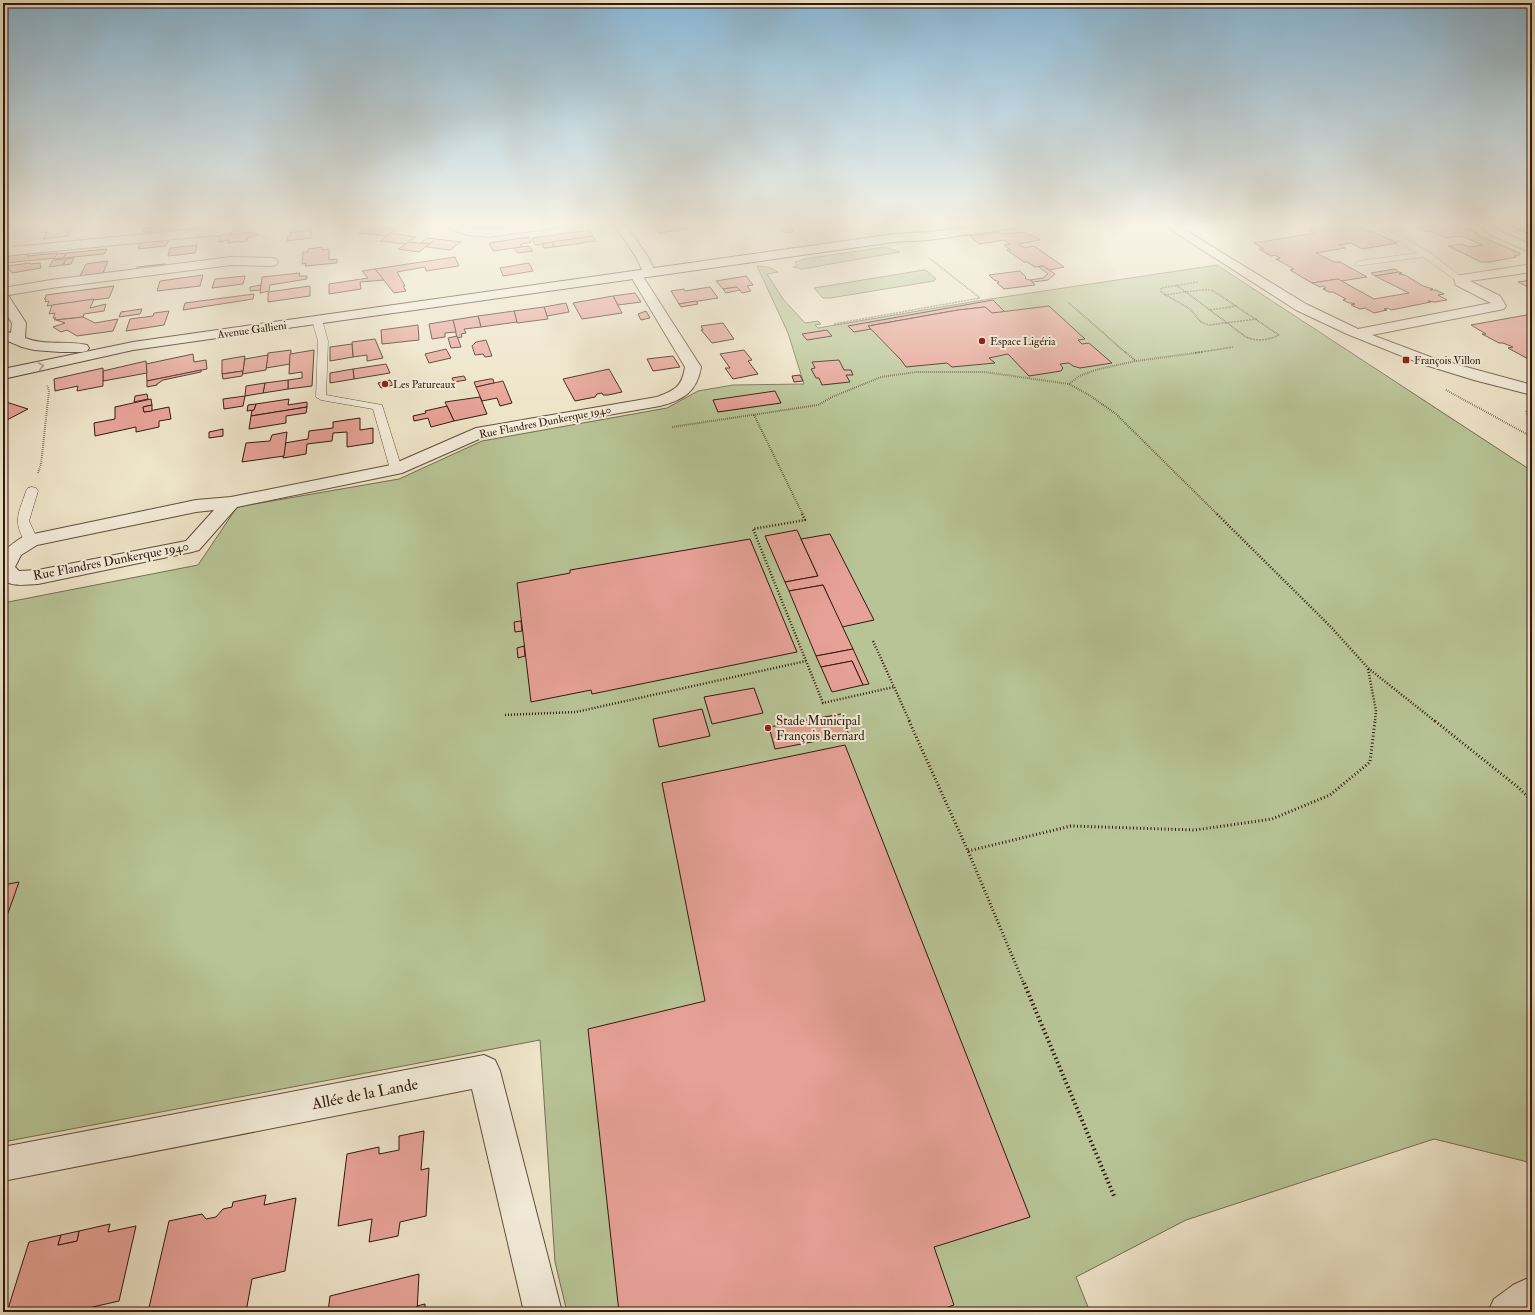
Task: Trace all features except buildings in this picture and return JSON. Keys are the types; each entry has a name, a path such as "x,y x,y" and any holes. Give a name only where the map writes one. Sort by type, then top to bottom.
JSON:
{"street":[{"path":"3,292 44,285"},
{"name":"Avenue Gallieni","path":"3,373 133,346 562,285"},
{"name":"Rue Flandres Dunkerque 1940","path":"231,503 192,546 38,577 14,578 4,568 14,551 31,540 196,506 231,503 396,469 482,432 660,401 682,391 692,379 693,367 649,285"},
{"path":"1266,285 1301,307 1414,357 1437,365 1532,390"},
{"path":"1281,285 1316,308 1328,318"},
{"path":"1358,333 1499,306 1495,299 1468,285"},
{"path":"3,298 19,323 20,341 24,347 23,354 3,373"},
{"name":"Avenue Gallieni","path":"3,335 20,341 65,349 133,346"},
{"name":"Allée de la Lande","path":"3,1164 484,1071 543,1312"},
{"path":"1507,1312 1526,1298 1532,1300"}],"lane":[{"path":"317,320 323,341 321,397 378,407 396,469"},
{"path":"31,540 23,521 32,491"}],"path":[{"path":"834,324 980,298 964,285"},
{"path":"1174,285 1161,288 1161,292 1190,309 1201,322 1209,325 1228,324 1257,319"},
{"path":"1164,295 1186,292 1212,290 1238,306 1279,335 1252,339 1228,324 1210,310 1186,292 1177,285"},
{"path":"1069,303 1136,361"},
{"path":"1210,310 1238,306"},
{"path":"1069,384 1079,376 1099,369 1136,361 1233,347"},
{"path":"32,491 41,464 49,391 41,366"},
{"path":"672,427 818,405 881,377 916,372 985,372 1069,384 1089,395 1116,414 1331,627 1368,668 1519,788 1532,801"},
{"path":"754,415 805,520 753,529 823,703 894,687"},
{"path":"873,641 968,851 1114,1196"},
{"path":"505,715 576,712 806,661"},
{"path":"968,851 1071,826 1195,830 1272,819 1330,795 1370,762 1376,711 1368,668"}],"green space":[{"name":"Stade Municipal François Bernard","path":"766,285 774,285 783,299 805,323 818,321 821,324 815,325 818,328 977,301 1081,285 1248,285 1532,471 1532,1163 1434,1139 1186,1220 1076,1277 1090,1312 567,1312 555,1262 540,1040 3,1142 3,603 198,565 237,507 399,479 482,441 667,408 698,391 733,385 804,384 788,333"},
{"path":"830,285 907,285 830,298 823,298 814,288"}],"place":[{"name":"Espace Ligéria","path":"982,341"},
{"name":"François Villon","path":"1406,360"},
{"name":"Les Patureaux","path":"385,384"},
{"name":"Stade Municipal François Bernard","path":"768,728"}]}
